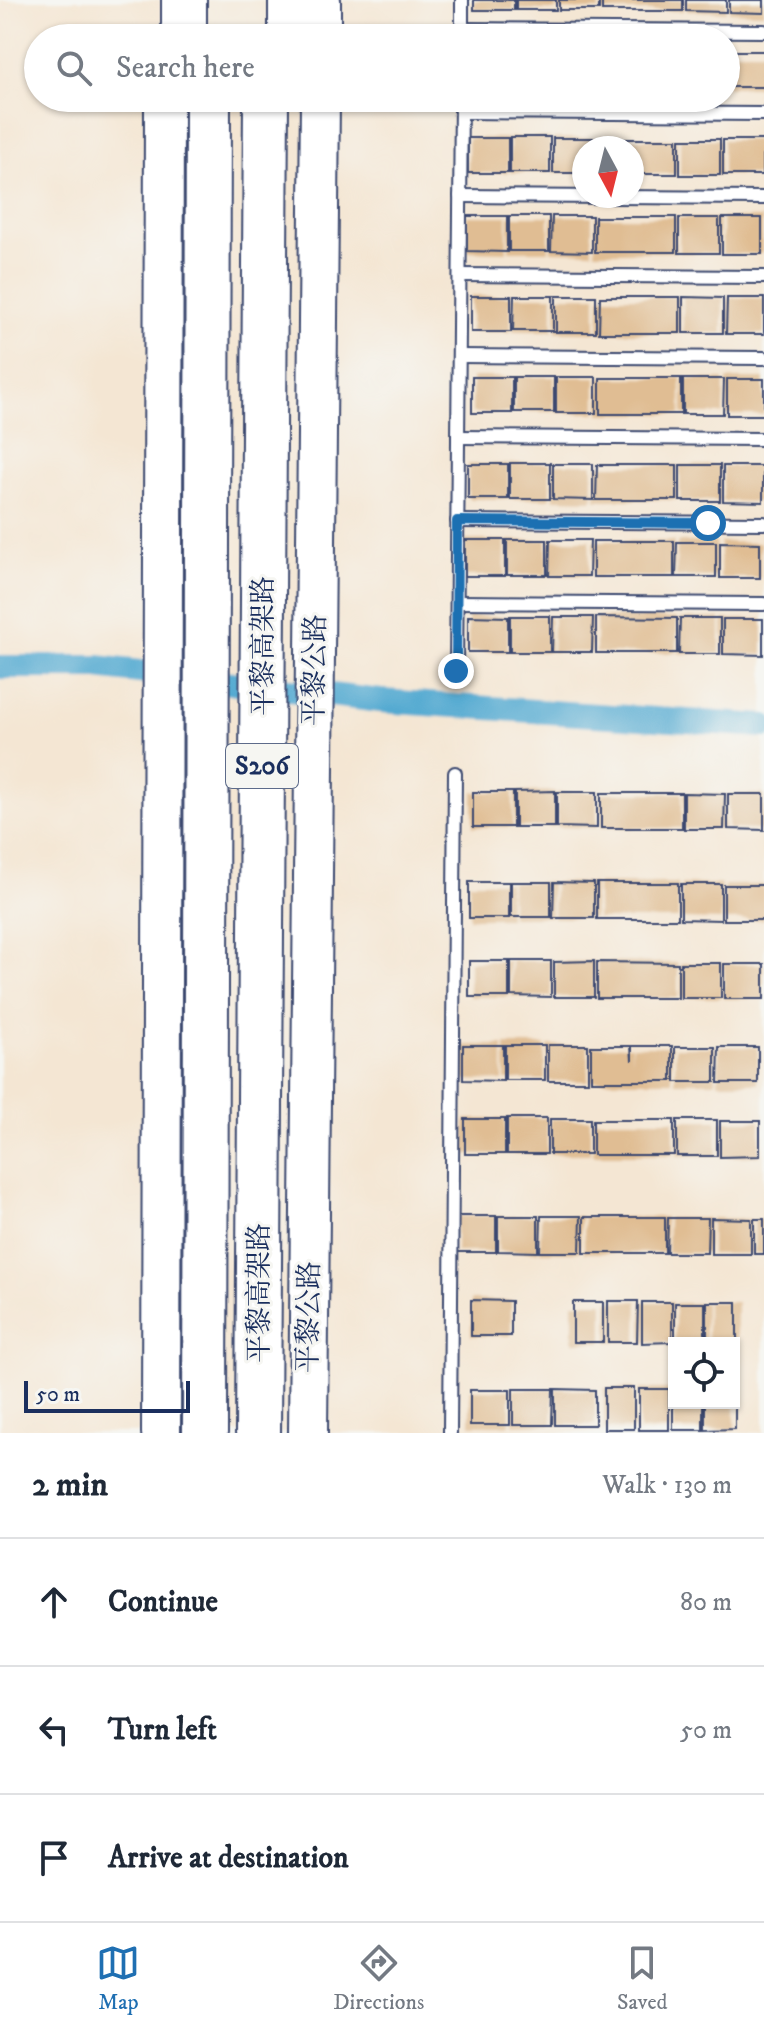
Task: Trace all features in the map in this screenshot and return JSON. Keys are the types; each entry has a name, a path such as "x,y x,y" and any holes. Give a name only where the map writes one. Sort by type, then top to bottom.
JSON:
{"highway":[{"path":"184,0 184,24"},
{"path":"208,0 208,24"},
{"path":"267,0 267,24"},
{"path":"291,0 291,24"},
{"path":"186,112 207,294"},
{"name":"平黎高架路","path":"205,1433 208,112"},
{"name":"平黎高架路","path":"258,1433 266,112"},
{"path":"265,292 289,112"}],"main road":[{"path":"164,0 164,24"},
{"path":"321,0 321,24"},
{"path":"161,1433 164,112"},
{"name":"平黎公路","path":"308,1433 320,112"}],"lane":[{"path":"462,0 462,24"},
{"path":"740,31 764,31"},
{"path":"456,671 461,112"},
{"path":"697,112 764,114"},
{"path":"460,196 764,198"},
{"path":"460,275 764,277"},
{"path":"459,356 764,358"},
{"path":"458,437 764,439"},
{"path":"457,521 764,523"},
{"path":"457,602 764,604"},
{"path":"450,1433 455,773"}],"building":[{"path":"474,0 514,0 514,10 474,10"},
{"path":"516,0 556,0 556,10 516,10"},
{"path":"559,0 599,0 599,10 559,10"},
{"path":"602,0 683,0 683,11 602,11"},
{"path":"686,0 726,0 726,12 686,11"},
{"path":"729,0 764,0 764,13 729,12"},
{"path":"740,51 764,51 764,87 740,87"},
{"path":"510,137 550,137 550,173 510,173"},
{"path":"468,138 508,138 508,173 468,173"},
{"path":"553,138 572,138 572,173 553,173"},
{"path":"644,139 677,139 677,174 644,174"},
{"path":"680,139 720,139 720,175 680,175"},
{"path":"723,140 763,140 763,175 723,175"},
{"path":"467,216 507,216 507,252 467,251"},
{"path":"509,216 549,216 549,251 509,251"},
{"path":"552,216 592,216 592,252 551,251"},
{"path":"595,217 676,217 676,252 595,252"},
{"path":"679,218 719,218 719,253 679,253"},
{"path":"722,218 762,218 762,254 722,254"},
{"path":"471,296 511,296 511,332 471,332"},
{"path":"514,296 553,296 553,331 513,331"},
{"path":"556,296 596,296 596,332 556,332"},
{"path":"600,297 680,297 680,333 599,333"},
{"path":"683,297 723,298 723,333 683,333"},
{"path":"727,298 764,298 764,334 726,334"},
{"path":"472,377 512,377 512,413 472,413"},
{"path":"514,377 554,377 554,412 514,412"},
{"path":"556,377 596,377 596,413 556,413"},
{"path":"600,378 681,378 681,414 600,414"},
{"path":"683,379 724,379 723,414 683,414"},
{"path":"727,379 764,379 764,415 727,415"},
{"path":"510,463 550,463 550,499 510,499"},
{"path":"468,464 508,464 508,499 468,499"},
{"path":"553,464 593,464 593,500 553,499"},
{"path":"597,465 677,465 677,500 596,500"},
{"path":"680,465 720,465 720,501 680,501"},
{"path":"723,466 763,466 763,502 723,501"},
{"path":"465,540 505,540 505,576 465,576"},
{"path":"507,540 547,540 547,575 507,575"},
{"path":"550,540 590,540 589,576 549,576"},
{"path":"593,541 674,541 674,577 593,577"},
{"path":"677,542 716,542 716,577 676,577"},
{"path":"720,542 760,543 760,578 720,578"},
{"path":"468,616 508,617 508,652 468,652"},
{"path":"510,616 550,616 550,652 510,652"},
{"path":"553,617 593,617 592,652 552,652"},
{"path":"596,617 677,618 677,653 596,653"},
{"path":"680,618 720,618 720,654 679,654"},
{"path":"723,619 763,619 763,655 723,654"},
{"path":"555,791 555,827 515,827 515,792"},
{"path":"473,792 513,792 513,827 473,827"},
{"path":"557,792 597,792 597,828 557,827"},
{"path":"601,793 682,793 682,828 601,828"},
{"path":"684,793 725,794 724,829 684,829"},
{"path":"728,794 764,794 764,830 728,829"},
{"path":"469,882 509,882 509,918 469,918"},
{"path":"511,882 551,882 551,917 511,917"},
{"path":"554,882 594,883 594,918 553,918"},
{"path":"597,883 678,883 678,919 597,919"},
{"path":"681,884 721,884 721,920 681,919"},
{"path":"724,885 764,885 764,920 724,920"},
{"path":"469,961 509,961 509,997 469,997"},
{"path":"511,961 551,961 551,997 511,996"},
{"path":"594,961 594,997 554,997 554,962"},
{"path":"597,962 678,963 678,998 597,998"},
{"path":"681,963 721,963 721,998 681,998"},
{"path":"724,964 764,964 764,999 724,999"},
{"path":"463,1045 503,1045 503,1081 463,1080"},
{"path":"505,1045 545,1045 545,1080 505,1080"},
{"path":"548,1045 588,1045 588,1081 548,1081"},
{"path":"591,1046 631,1046 632,1061 632,1046 672,1046 672,1081 591,1081"},
{"path":"675,1047 715,1047 715,1082 675,1082"},
{"path":"719,1047 758,1047 758,1083 718,1083"},
{"path":"507,1118 547,1118 547,1154 507,1154"},
{"path":"465,1119 505,1119 505,1154 465,1154"},
{"path":"550,1119 590,1119 590,1154 550,1154"},
{"path":"593,1120 674,1120 674,1155 593,1155"},
{"path":"677,1120 717,1120 717,1156 677,1156"},
{"path":"720,1121 760,1121 760,1156 720,1157"},
{"path":"456,1216 496,1216 496,1252 456,1252"},
{"path":"498,1216 538,1216 538,1252 498,1251"},
{"path":"541,1216 581,1216 580,1252 540,1252"},
{"path":"584,1217 665,1217 665,1253 584,1253"},
{"path":"668,1218 708,1218 707,1253 667,1253"},
{"path":"711,1218 751,1219 751,1254 711,1254"},
{"path":"754,1219 764,1219 764,1254 754,1254"},
{"path":"471,1300 511,1301 511,1336 471,1336"},
{"path":"608,1301 638,1301 637,1342 608,1342"},
{"path":"573,1302 603,1302 603,1342 573,1342"},
{"path":"642,1302 672,1302 672,1337 668,1337 668,1342 642,1343"},
{"path":"707,1302 737,1302 737,1337 707,1337"},
{"path":"675,1303 705,1303 705,1337 675,1337"},
{"path":"604,1388 634,1388 634,1429 604,1429"},
{"path":"513,1389 553,1389 552,1425 513,1425"},
{"path":"555,1389 595,1390 595,1425 555,1425"},
{"path":"639,1389 668,1389 669,1430 639,1430"},
{"path":"470,1390 510,1390 510,1425 470,1425"},
{"path":"673,1409 703,1409 703,1430 673,1430"},
{"path":"705,1409 735,1409 735,1429 705,1430"}],"waterway":[{"path":"0,667 98,667 381,701 764,726"}],"route":[{"path":"456,671 457,521 708,523"}]}
